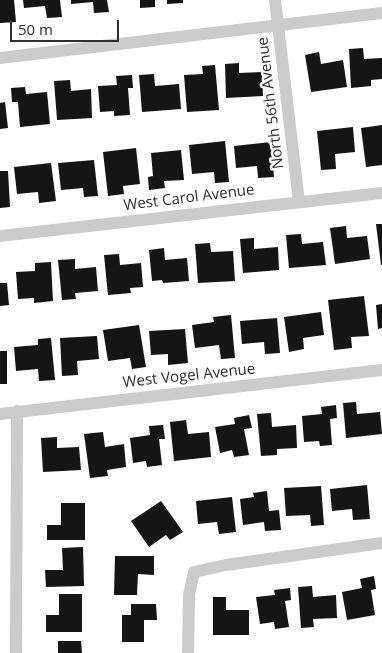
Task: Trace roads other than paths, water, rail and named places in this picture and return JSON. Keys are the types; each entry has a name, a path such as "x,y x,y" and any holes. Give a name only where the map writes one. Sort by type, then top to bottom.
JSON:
{"street":[{"name":"North 56th Avenue","path":"275,0 299,202"},
{"path":"0,58 382,13"},
{"name":"West Carol Avenue","path":"0,236 382,193"},
{"name":"West Vogel Avenue","path":"0,414 382,370"},
{"path":"16,653 18,411"},
{"path":"188,653 189,595 194,572 226,565 382,543"}]}
